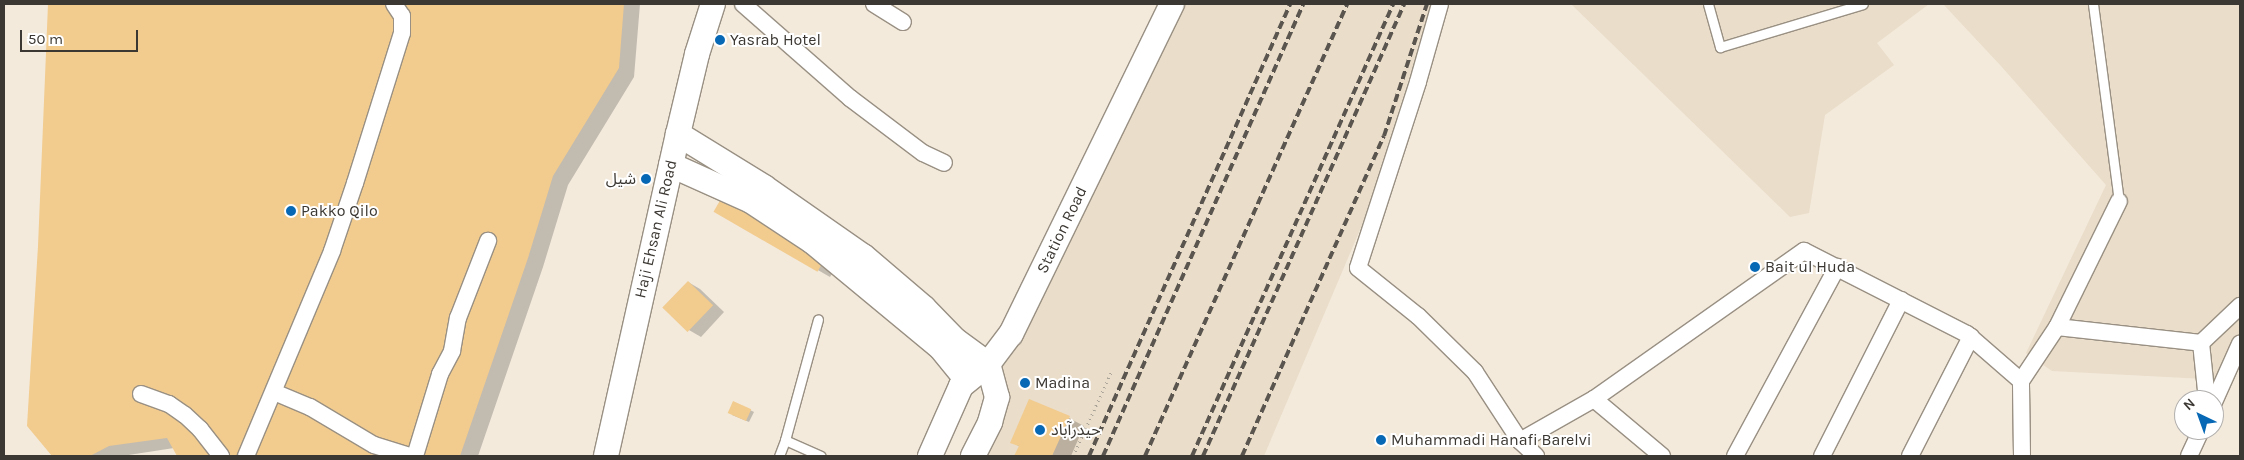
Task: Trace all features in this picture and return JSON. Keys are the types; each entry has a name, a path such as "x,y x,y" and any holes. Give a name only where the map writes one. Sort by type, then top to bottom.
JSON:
{"street":[{"path":"246,456 332,251 402,33 402,16 394,4"},
{"name":"Haji Ehsan Ali Road","path":"606,456 696,54 713,4"},
{"path":"743,4 850,98 923,153 944,163"},
{"path":"874,4 903,22"},
{"path":"1440,4 1418,82 1358,268 1418,316 1475,372 1520,441 1536,456"},
{"name":"Station Road","path":"967,380 988,364 1011,334 1168,5"},
{"path":"678,134 764,187 863,256 924,308 955,340 988,364 997,398 990,422 973,456"},
{"path":"671,165 751,201 813,242 940,348 967,380 961,386 930,456"},
{"path":"2022,456 2021,382 2057,327 2119,201"},
{"path":"415,456 440,374 452,351 458,318 488,242"},
{"path":"1520,441 1594,400 1804,251 1970,337 2021,382"},
{"path":"1735,456 1837,267"},
{"path":"1822,456 1901,300"},
{"path":"2202,343 2240,306"},
{"path":"2057,327 2202,343"},
{"path":"1910,456 1970,337"},
{"path":"2202,343 2206,390"},
{"path":"2219,390 2240,344"},
{"path":"274,392 310,407 374,445 409,456"},
{"path":"141,394 169,404 185,415 200,429 220,456"},
{"path":"1594,400 1662,456"},
{"path":"2190,456 2197,440"}],"lane":[{"path":"1708,4 1720,48 1863,4"},
{"path":"2093,4 2119,201"},
{"path":"779,456 818,319"},
{"path":"785,440 820,456"}],"path":[{"path":"1073,456 1112,370"}],"shaded area":[{"path":"1186,4 1433,4 1362,225 1264,456 982,456 1007,405 1001,363 1176,18"},
{"path":"1571,4 1929,4 1877,43 1894,65 1825,115 1809,213 1790,217"},
{"path":"1943,4 2240,4 2240,341 2224,380 2052,371 2026,353 2106,185 2001,66"}],"building":[{"name":"Pakko Qilo","path":"48,4 624,4 619,68 553,176 528,258 460,456 177,456 167,438 109,446 90,456 52,456 27,426 38,246"},
{"path":"722,197 826,257 817,272 714,212"},
{"path":"688,281 713,305 687,332 662,308"},
{"name":"حیدرآباد","path":"1029,399 1070,416 1052,456 1014,456 1019,446 1010,443"},
{"path":"733,401 751,409 746,421 728,413"}],"railway":[{"path":"1089,456 1290,4"},
{"path":"1103,456 1303,4"},
{"path":"1145,456 1347,4"},
{"path":"1192,456 1393,4"},
{"path":"1203,456 1404,4"},
{"path":"1242,456 1384,136 1427,4"}],"place":[{"name":"Yasrab Hotel","path":"720,40"},
{"name":"شیل","path":"646,179"},
{"name":"Pakko Qilo","path":"291,211"},
{"name":"Bait ul Huda","path":"1755,267"},
{"name":"Madina","path":"1025,383"},
{"name":"حیدرآباد","path":"1040,430"},
{"name":"Muhammadi Hanafi Barelvi","path":"1381,440"}]}
